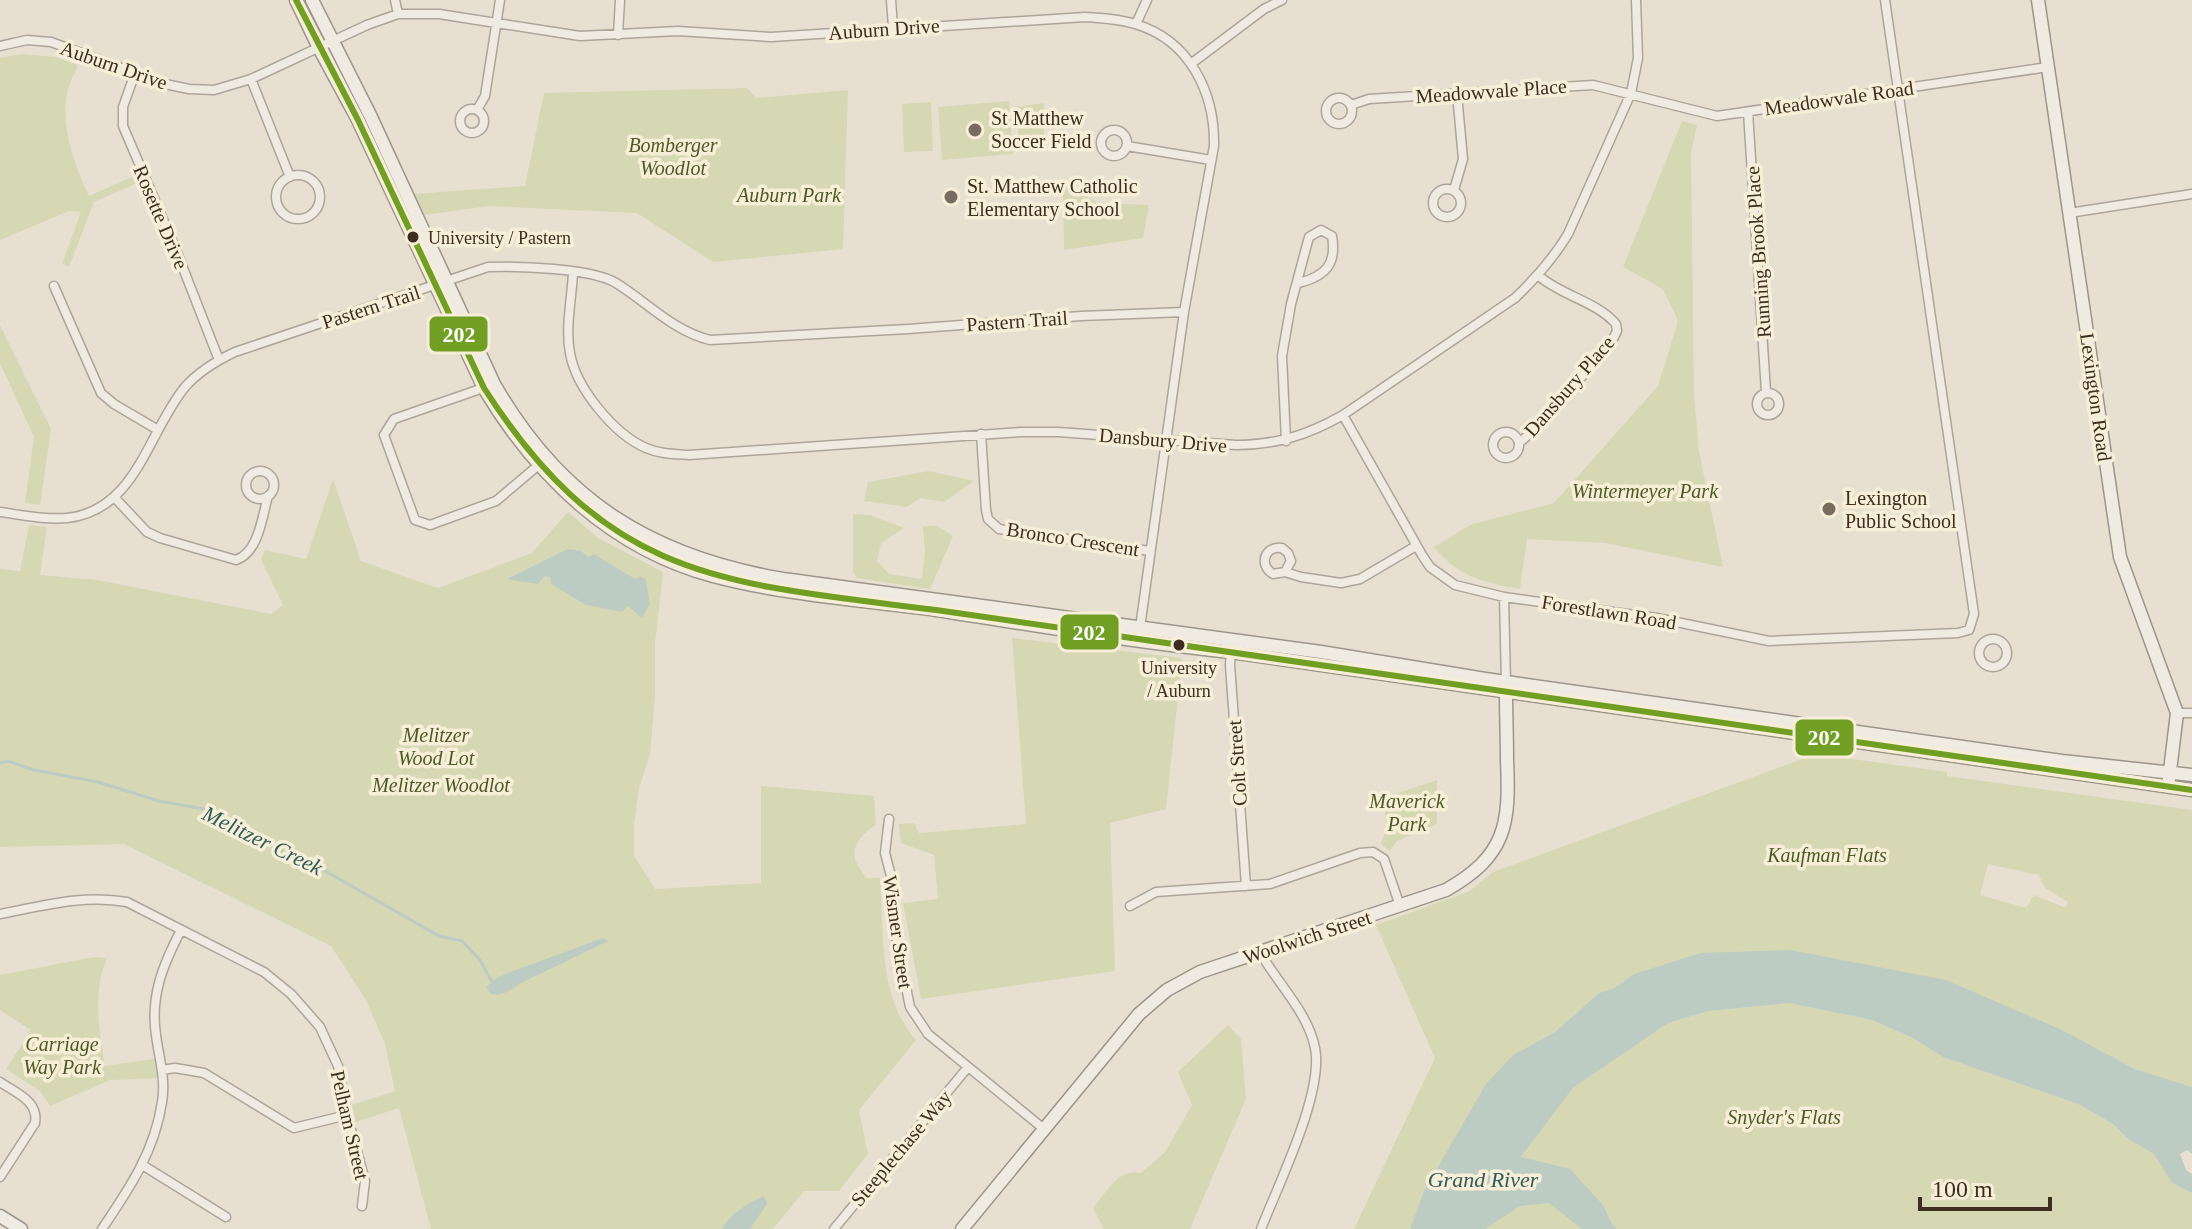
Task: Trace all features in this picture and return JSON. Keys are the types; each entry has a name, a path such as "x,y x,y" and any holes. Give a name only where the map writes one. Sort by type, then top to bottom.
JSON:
{"main road":[{"path":"296,0 440,283 502,419 542,462 565,493 616,532 648,550 710,575 773,588 1139,628 1232,646 2192,790"},
{"path":"312,0 370,115 440,283"},
{"name":"Lexington Road","path":"2038,0 2120,557 2177,713 2168,787"},
{"path":"932,604 1138,642 1232,646"},
{"path":"1506,687 2062,761 2192,775"},
{"name":"Woolwich Street","path":"962,1229 1152,1002 1200,972 1446,890 1466,879 1487,859 1504,828 1509,803 1506,687"},
{"path":"0,1216 21,1229"}],"street":[{"path":"395,0 398,14"},
{"path":"477,110 485,96 500,0"},
{"path":"618,35 620,0"},
{"path":"891,0 893,27"},
{"path":"1136,24 1147,0"},
{"path":"1258,0 1264,9"},
{"path":"1192,63 1264,9 1282,0"},
{"name":"Dansbury Drive","path":"573,272 568,344 570,358 590,399 614,424 644,447 665,454 689,455 1048,431 1236,445 1286,441 1316,430 1343,415 1515,298 1555,256 1568,234 1631,93 1638,58 1636,0"},
{"path":"1885,0 1974,614 1969,630 1984,643"},
{"name":"Auburn Drive","path":"0,46 27,40 51,42 165,84 214,90 251,79 398,14 439,14 580,36 678,31 771,37 1085,17 1136,24 1169,42 1192,63 1210,99 1214,129 1184,312 1138,642"},
{"name":"Meadowvale Road","path":"1631,93 1717,116 2048,67"},
{"name":"Rosette Drive","path":"135,73 123,107 123,126 219,360"},
{"path":"251,79 290,177"},
{"name":"Meadowvale Place","path":"1351,105 1369,99 1593,85 1631,93"},
{"path":"1454,190 1463,159 1457,94"},
{"name":"Running Brook Place","path":"1748,112 1766,392"},
{"path":"1127,146 1211,160"},
{"path":"304,176 319,191 320,199 314,212 302,219 282,213 276,200 279,186 290,177 304,176"},
{"path":"2069,213 2192,194"},
{"path":"1286,441 1282,356 1291,304 1309,237 1321,230 1328,233 1332,236 1333,245 1327,270 1323,275 1299,283"},
{"name":"Pastern Trail","path":"0,512 67,518 97,510 131,479 186,386 205,368 235,352 488,267 573,272 612,281 680,329 710,340 1070,316 1184,312"},
{"name":"Dansbury Place","path":"1519,443 1540,425 1611,343 1617,331 1616,324 1602,312 1549,285 1539,276"},
{"path":"54,286 101,393 158,430"},
{"path":"489,386 394,419 385,429 384,435 415,520 430,525 496,501 542,462"},
{"name":"Forestlawn Road","path":"1343,415 1416,546 1430,567 1455,585 1504,597 1657,618 1769,641 1969,630"},
{"name":"Bronco Crescent","path":"981,434 986,510 988,519 999,529 1150,551"},
{"path":"114,497 147,532 236,560 252,548 268,496"},
{"path":"1285,572 1341,583 1360,579 1416,546"},
{"name":"Woolwich Street","path":"1504,597 1506,687"},
{"name":"Colt Street","path":"1232,646 1230,665 1246,886"},
{"path":"2177,713 2192,713"},
{"name":"Wismer Street","path":"889,819 885,853 891,876 897,942 910,1007 928,1034 1044,1129"},
{"path":"1130,906 1156,892 1287,880 1360,853 1373,852 1384,859 1400,906"},
{"name":"Pelham Street","path":"0,914 83,899 127,902 264,972 291,994 320,1027 338,1066 347,1115 365,1181 362,1206"},
{"path":"102,1229 144,1166 156,1131 163,1100 153,1007 158,979 181,930"},
{"path":"1260,952 1305,1023 1315,1048 1316,1083 1261,1229"},
{"name":"Steeplechase Way","path":"834,1229 968,1067"},
{"path":"162,1070 198,1070 294,1128 347,1115"},
{"path":"0,1082 34,1105 37,1113 35,1123 0,1177"},
{"path":"144,1166 226,1217"}],"green space":[{"path":"21,54 56,57 78,65 68,89 67,130 89,196 132,177 135,184 94,202 69,267 62,264 81,212 69,211 0,240 0,58"},
{"name":"Bomberger Woodlot","path":"747,88 756,98 848,90 843,249 713,262 637,213 488,206 425,215 414,194 525,186 544,93"},
{"name":"St Matthew Soccer Field","path":"1009,101 1013,154 942,160 938,107"},
{"name":"St Matthew Soccer Field","path":"931,102 933,151 904,152 902,104"},
{"name":"St Matthew Soccer Field","path":"1044,103 1044,142 1020,146 1015,107"},
{"name":"Wintermeyer Park","path":"1682,121 1697,125 1691,152 1694,394 1699,452 1723,567 1605,543 1527,539 1520,589 1472,577 1452,565 1434,547 1470,525 1554,503 1658,386 1678,321 1663,289 1623,267"},
{"path":"1063,185 1099,203 1149,205 1143,238 1064,250"},
{"path":"0,325 51,429 40,505 25,503 34,437 0,363"},
{"path":"929,471 974,481 944,502 920,498 907,507 864,501 868,482"},
{"name":"Melitzer Woodlot","path":"333,479 361,561 438,588 532,553 568,512 598,538 663,572 655,643 650,755 639,788 634,825 634,856 655,889 761,883 761,786 874,796 876,824 858,843 856,862 867,878 880,878 889,984 904,1023 916,1040 859,1110 868,1154 839,1191 804,1191 773,1229 431,1229 399,1108 356,1122 352,1105 395,1091 385,1044 366,1000 331,946 124,844 0,847 0,569 20,571 29,525 47,527 40,575 97,580 271,614 283,605 261,559 265,550 306,559"},
{"path":"853,514 870,515 904,528 881,543 877,561 889,574 922,579 925,552 923,526 937,526 953,536 930,589 857,578 853,571"},
{"path":"1012,638 1182,658 1166,809 1110,823 1115,971 921,999 903,903 938,899 934,855 901,843 899,824 914,823 919,833 1026,824"},
{"name":"Kaufman Flats","path":"1816,754 1947,772 1947,776 2192,810 2192,1087 2135,1069 2062,1030 1634,974 1614,988 1599,993 1555,1032 1513,1055 1486,1085 1424,1191 1410,1229 1354,1229 1435,1058 1376,925 1470,891 1493,872","holes":["1988,864 2039,875 2045,888 2068,902 2066,908 2034,895 2026,908 1980,895"]},
{"name":"Maverick Park","path":"1437,780 1437,824 1397,841 1390,851 1381,844 1387,827 1383,798"},
{"name":"Carriage Way Park","path":"94,957 107,958 98,998 105,1066 160,1058 163,1078 110,1080 50,1106 40,1091 6,1069 31,1030 0,1010 0,975"},
{"name":"Snyder's Flats","path":"1789,1003 1872,1020 1913,1038 1943,1057 2078,1104 2113,1124 2128,1139 2154,1154 2172,1183 2192,1193 2192,1229 1479,1229 1521,1157 1573,1088 1668,1023 1709,1011"},
{"path":"1228,1025 1241,1039 1246,1099 1190,1229 1104,1229 1093,1208 1119,1178 1133,1172 1141,1173 1165,1152 1192,1105 1178,1072"}],"water":[{"path":"568,549 581,551 588,557 594,554 635,579 641,576 646,580 650,604 642,618 628,606 622,612 586,605 551,584 550,577 545,576 538,584 507,579"},
{"path":"603,938 608,941 506,992 491,994 486,987 498,977"},
{"name":"Grand River","path":"1790,950 1946,980 2062,1030 2135,1069 2192,1087 2192,1154 2187,1150 2180,1154 2186,1170 2192,1174 2192,1193 2172,1183 2154,1154 2128,1139 2113,1124 2078,1104 1943,1057 1913,1038 1872,1020 1789,1003 1709,1011 1668,1023 1573,1088 1521,1157 1570,1169 1603,1205 1617,1229 1582,1229 1549,1203 1520,1206 1485,1229 1410,1229 1424,1191 1486,1084 1513,1055 1555,1032 1599,993 1614,988 1634,974 1701,953"},
{"path":"764,1196 767,1204 750,1229 722,1229 740,1209"}],"waterway":[{"name":"Melitzer Creek","path":"0,763 8,761 34,770 98,782 159,801 204,809 220,823 320,868 439,936 462,941 480,960 492,982"}],"transit line":[{"name":"202","path":"296,0 358,120 484,388 531,452 578,501 626,537 678,562 733,579 794,591 2192,790"}],"place":[{"name":"St Matthew Soccer Field","path":"975,130"},
{"name":"St. Matthew Catholic Elementary School","path":"951,197"},
{"name":"University / Pastern","path":"413,237"},
{"name":"Lexington Public School","path":"1829,509"},
{"name":"University / Auburn","path":"1179,645"}],"park label":[{"name":"Auburn Park","path":"789,195"},
{"name":"Melitzer Wood Lot","path":"436,746"}]}
